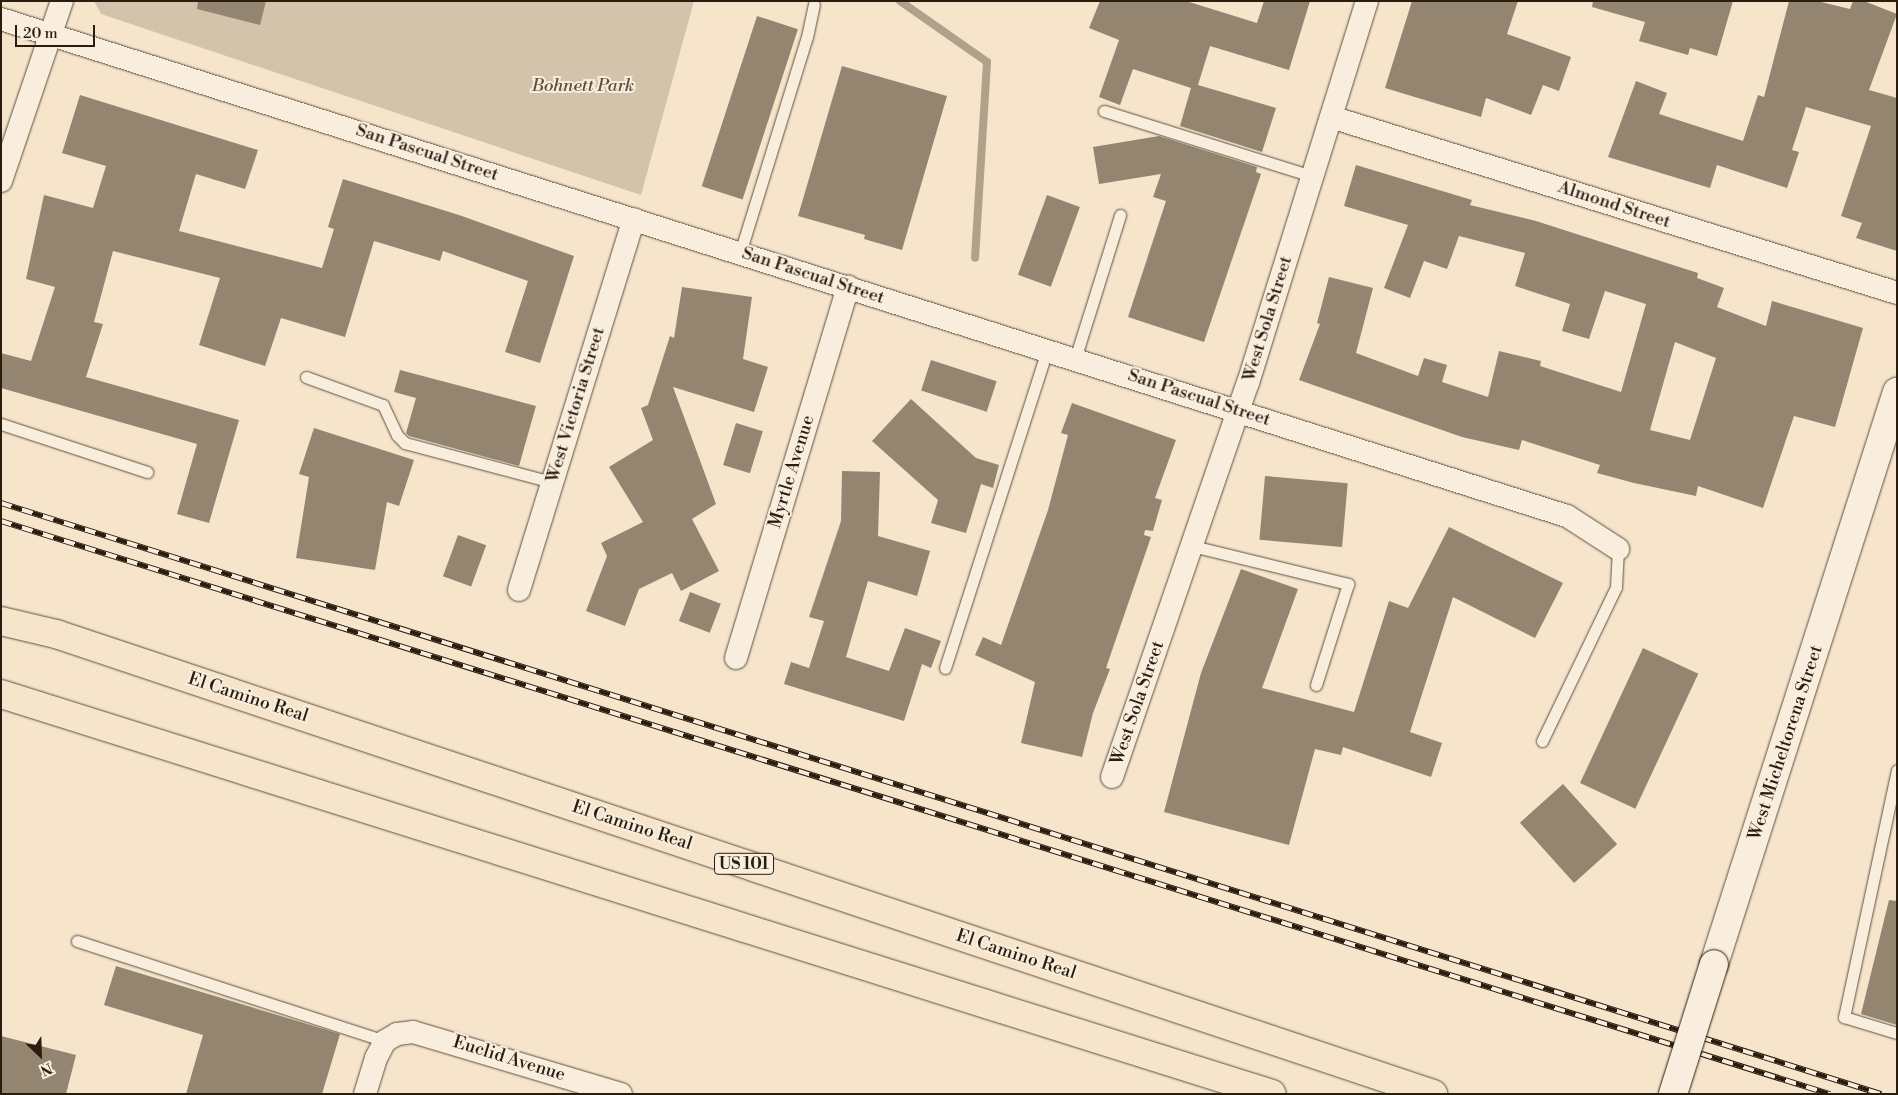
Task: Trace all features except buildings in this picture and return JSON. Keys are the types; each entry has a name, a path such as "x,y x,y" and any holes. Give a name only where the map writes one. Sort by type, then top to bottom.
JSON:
{"highway":[{"path":"1,613 56,634"},
{"name":"El Camino Real","path":"1,621 56,634 1432,1094"},
{"path":"1,694 1272,1094"}],"street":[{"path":"1,181 62,1"},
{"name":"West Sola Street","path":"1112,777 1239,410 1367,1"},
{"name":"San Pascual Street","path":"1,18 1239,410 1567,516 1618,549"},
{"name":"Almond Street","path":"1331,116 1897,293"},
{"name":"West Victoria Street","path":"519,590 634,219"},
{"name":"Myrtle Avenue","path":"736,658 848,286"},
{"name":"West Micheltorena Street","path":"1673,1094 1897,392"},
{"name":"Euclid Avenue","path":"391,1038 428,1034 621,1094"},
{"path":"365,1094 376,1058 391,1038"}],"lane":[{"path":"740,253 807,37 814,5"},
{"path":"1104,111 1312,176"},
{"path":"1075,359 1120,215"},
{"path":"945,668 1047,350"},
{"path":"306,378 384,405 398,435 405,443 552,482"},
{"path":"1,424 147,472"},
{"path":"1192,546 1348,584 1316,685"},
{"path":"1542,741 1616,587 1618,549"},
{"path":"1897,770 1844,1017 1897,1033"},
{"path":"77,940 391,1038"}],"green space":[{"name":"Bohnett Park","path":"94,1 694,1 641,195 101,14"}],"waterway":[{"path":"900,1 987,62 975,258"}],"railway":[{"path":"1,503 1881,1094"},
{"path":"1,521 1830,1094"}]}
